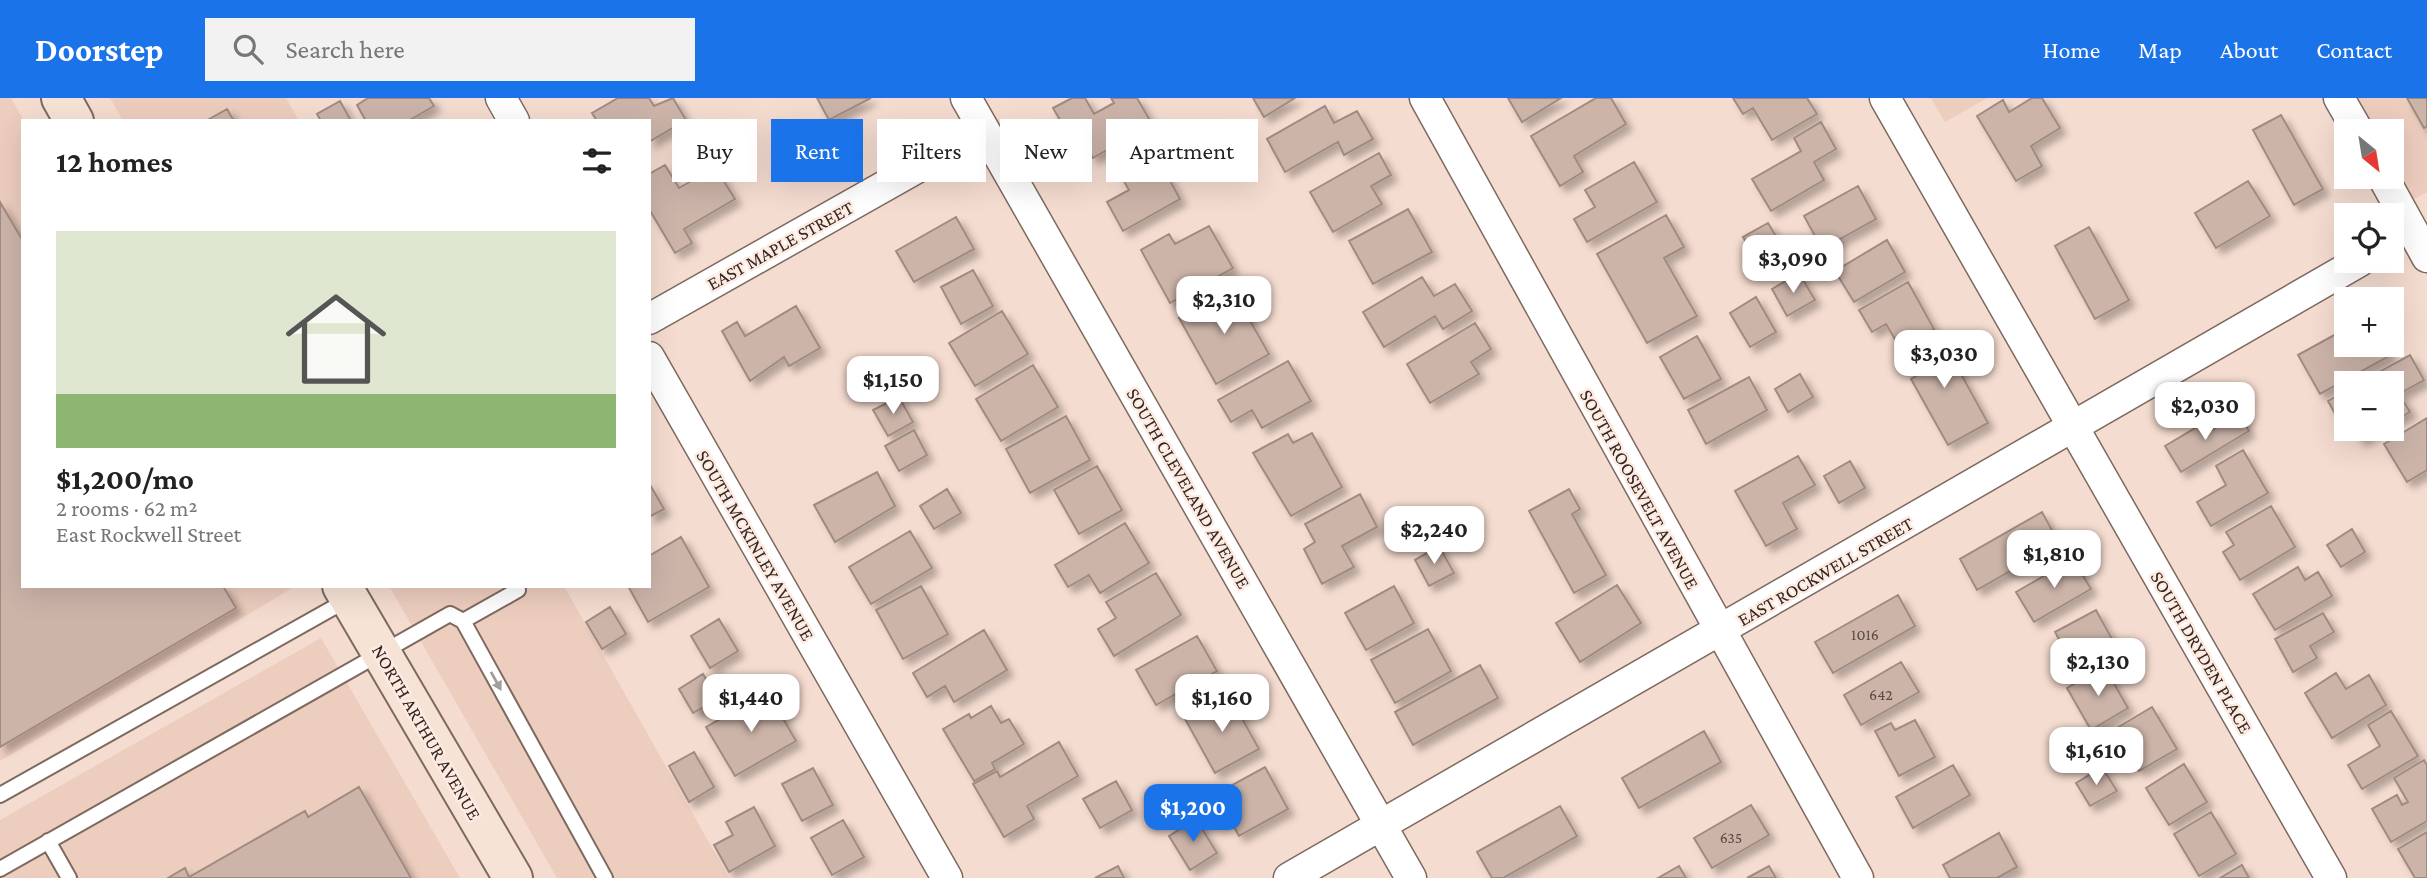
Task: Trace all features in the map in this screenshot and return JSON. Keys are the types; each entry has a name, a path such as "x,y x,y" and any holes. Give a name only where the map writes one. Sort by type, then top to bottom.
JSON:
{"street":[{"path":"61,98 73,119"},
{"path":"501,98 513,119"},
{"name":"SOUTH CLEVELAND AVENUE","path":"966,98 978,119"},
{"name":"SOUTH ROOSEVELT AVENUE","path":"1425,98 1719,632 1858,878"},
{"name":"SOUTH DRYDEN PLACE","path":"1885,98 2331,878"},
{"path":"2339,98 2350,119"},
{"name":"SOUTH CLEVELAND AVENUE","path":"986,134 1411,878"},
{"name":"EAST MAPLE STREET","path":"651,318 892,182"},
{"path":"2389,189 2427,257"},
{"name":"EAST ROCKWELL STREET","path":"1289,878 2339,273"},
{"name":"SOUTH MCKINLEY AVENUE","path":"651,360 947,878"},
{"name":"NORTH ARTHUR AVENUE","path":"346,592 513,878"}],"lane":[{"path":"463,621 518,590"},
{"path":"0,795 346,592"},
{"path":"0,869 380,651 450,614 463,621 605,878"},
{"path":"48,841 69,878"}],"shaded area":[{"path":"0,98 11,98 23,119 21,588 292,588 0,761"},
{"path":"110,98 286,98 298,119 122,119"},
{"path":"1931,98 1987,98 1945,122"},
{"path":"2354,98 2424,98 2427,104 2427,192 2414,199 2404,183 2404,119 2367,119"},
{"path":"390,588 565,588 729,878 557,878"},
{"path":"321,638 460,878 0,878 0,820"}],"building":[{"path":"368,98 429,98 434,106 411,119 365,119 357,105"},
{"path":"618,98 649,98 654,106 673,98 685,119 672,119 672,128 651,141 651,119 596,119 592,113"},
{"path":"817,98 871,98 831,119"},
{"path":"1072,98 1085,98 1094,114 1114,103 1111,98 1137,98 1149,119 1106,119 1106,151 1093,158 1092,119 1059,119 1053,108"},
{"path":"1253,98 1295,98 1264,117"},
{"path":"1508,98 1561,98 1522,122"},
{"path":"1596,98 1611,98 1626,124 1574,156 1583,172 1560,186 1531,136"},
{"path":"1733,98 1807,98 1817,114 1772,140 1753,108 1743,114"},
{"path":"2032,98 2042,98 2060,128 2031,146 2042,166 2016,181 1977,116 2003,100 2009,112"},
{"path":"2407,98 2427,98 2427,126 2424,128"},
{"path":"340,101 350,119 320,119 317,114"},
{"path":"1325,106 1334,123 1357,111 1373,139 1344,155 1338,142 1285,172 1267,139"},
{"path":"227,109 233,119 210,119"},
{"path":"2281,115 2323,189 2294,205 2253,130"},
{"path":"1821,122 1836,149 1814,162 1824,180 1771,211 1752,179 1801,151 1794,138"},
{"path":"1379,153 1391,175 1371,186 1382,204 1333,232 1310,192"},
{"path":"1634,162 1657,202 1587,242 1574,219 1595,207 1585,190"},
{"path":"665,165 672,182 675,182 679,188 689,182 724,182 735,199 684,229 692,243 675,253 651,212 651,173"},
{"path":"2248,181 2270,216 2216,248 2195,213"},
{"path":"1124,182 1171,182 1180,199 1123,231 1107,202 1129,190"},
{"path":"1858,186 1876,219 1822,249 1804,216"},
{"path":"0,202 21,238 21,588 224,588 236,608 0,747"},
{"path":"1408,209 1432,252 1373,284 1349,241"},
{"path":"1666,215 1684,247 1664,258 1697,316 1647,343 1597,254"},
{"path":"956,217 974,249 914,282 896,251"},
{"path":"1768,223 1777,238 1752,253 1743,237"},
{"path":"1209,226 1233,268 1170,303 1141,250 1169,234 1175,244"},
{"path":"2089,227 2129,300 2095,319 2055,246"},
{"path":"1887,240 1905,272 1854,302 1835,271"},
{"path":"973,270 993,306 961,324 941,287"},
{"path":"1799,273 1815,300 1787,316 1772,289"},
{"path":"1422,277 1434,296 1455,284 1472,311 1443,329 1435,316 1384,347 1363,312"},
{"path":"1908,282 1934,329 1900,348 1886,324 1872,332 1859,310"},
{"path":"1232,289 1269,354 1216,384 1179,318"},
{"path":"1756,297 1776,332 1750,347 1730,313"},
{"path":"796,306 820,348 789,366 784,357 750,381 722,331 737,322 745,336"},
{"path":"1002,311 1028,354 975,386 949,343"},
{"path":"1475,323 1491,349 1471,362 1479,374 1430,403 1407,364"},
{"path":"1939,334 1988,423 1948,445 1911,379 1916,376 1903,354"},
{"path":"2334,335 2334,357 2387,357 2362,371 2334,371 2334,386 2320,394 2298,355"},
{"path":"1697,336 1721,379 1684,399 1660,357"},
{"path":"2410,355 2424,380 2404,391 2404,371 2381,371"},
{"path":"1288,361 1311,401 1262,428 1252,410 1231,422 1218,400"},
{"path":"1033,365 1058,407 1001,441 976,399"},
{"path":"1800,374 1813,397 1788,412 1775,389"},
{"path":"1749,377 1767,410 1706,444 1688,410"},
{"path":"899,397 913,422 888,436 873,410"},
{"path":"2334,398 2334,412 2328,401"},
{"path":"2404,402 2410,412 2404,415"},
{"path":"2239,414 2249,431 2181,472 2165,446 2207,421 2212,430"},
{"path":"1066,416 1090,460 1030,493 1006,449"},
{"path":"2427,418 2427,470 2407,482 2384,444 2389,441 2404,441 2404,432"},
{"path":"914,430 927,455 899,471 885,446"},
{"path":"1312,433 1342,487 1291,516 1253,453 1288,434 1293,443"},
{"path":"2243,450 2268,493 2211,526 2197,502 2226,485 2216,466"},
{"path":"1798,456 1815,485 1783,503 1797,529 1766,546 1735,491"},
{"path":"1850,461 1865,488 1839,503 1824,476"},
{"path":"1097,466 1122,510 1079,534 1054,490"},
{"path":"877,472 895,506 835,542 814,505"},
{"path":"651,486 664,509 651,516"},
{"path":"947,489 961,513 934,529 920,506"},
{"path":"1569,489 1580,509 1572,514 1606,575 1574,593 1529,511"},
{"path":"1360,494 1377,527 1342,546 1354,567 1322,584 1304,549 1315,542 1305,524"},
{"path":"2271,506 2295,547 2240,580 2223,552 2234,545 2226,532"},
{"path":"2042,512 2059,543 1977,590 1960,559"},
{"path":"1125,523 1149,563 1100,593 1089,575 1068,587 1055,565"},
{"path":"2352,529 2365,552 2341,567 2327,545"},
{"path":"910,531 932,568 871,604 849,567"},
{"path":"681,537 709,587 648,622 629,588 651,588 651,555"},
{"path":"1439,546 1454,573 1429,586 1415,560"},
{"path":"2073,559 2091,589 2034,622 2016,592"},
{"path":"2298,567 2305,580 2318,572 2332,596 2275,630 2253,594"},
{"path":"1156,573 1181,615 1114,656 1098,629 1116,618 1106,602"},
{"path":"1617,585 1641,623 1580,662 1556,623"},
{"path":"921,586 948,634 903,659 876,610"},
{"path":"1394,586 1414,623 1366,650 1345,613"},
{"path":"1898,595 1915,626 1833,673 1815,642"},
{"path":"610,607 626,634 602,649 586,622"},
{"path":"2096,610 2118,650 2077,673 2055,632"},
{"path":"2323,613 2334,632 2310,646 2317,658 2293,672 2275,639"},
{"path":"719,619 738,651 710,668 691,636"},
{"path":"1428,629 1451,671 1395,703 1371,660"},
{"path":"984,630 1007,670 954,702 945,686 927,697 913,673"},
{"path":"1197,636 1217,671 1156,705 1136,670"},
{"path":"1901,662 1919,692 1861,725 1844,695"},
{"path":"1480,665 1498,698 1413,745 1395,712"},
{"path":"2104,666 2128,708 2091,730 2067,688"},
{"path":"2336,673 2346,689 2369,675 2386,705 2332,738 2305,693"},
{"path":"703,674 718,699 693,713 679,689"},
{"path":"768,692 796,741 735,776 706,727"},
{"path":"1229,695 1259,749 1215,773 1185,719"},
{"path":"991,706 1001,723 1009,719 1024,744 992,763 995,769 974,781 943,729 969,714 971,718"},
{"path":"2152,707 2177,749 2139,771 2115,729"},
{"path":"2391,711 2418,756 2362,789 2348,765 2380,746 2368,725"},
{"path":"1915,720 1935,757 1899,776 1875,731 1891,723 1895,730"},
{"path":"1704,731 1721,762 1639,808 1622,778"},
{"path":"1059,742 1078,776 1027,806 1034,819 1004,837 973,784 997,771 1000,777"},
{"path":"694,752 714,787 689,802 669,766"},
{"path":"2424,760 2427,765 2427,821 2391,842 2372,809 2397,795 2402,805 2408,802 2394,778"},
{"path":"2184,764 2207,802 2169,825 2146,788"},
{"path":"1953,765 1970,795 1913,828 1896,797"},
{"path":"1265,767 1288,809 1239,836 1216,794"},
{"path":"2102,767 2117,791 2090,806 2076,783"},
{"path":"813,768 833,805 802,821 782,784"},
{"path":"1116,781 1132,810 1100,828 1083,799"},
{"path":"359,787 411,878 168,878 185,868 189,877 305,811 308,817"},
{"path":"1751,805 1769,835 1712,868 1694,838"},
{"path":"1560,806 1577,836 1503,878 1492,878 1477,852"},
{"path":"754,807 775,846 729,872 714,845 733,835 726,822"},
{"path":"2211,812 2236,854 2199,876 2174,834"},
{"path":"1196,819 1217,853 1190,870 1169,836"},
{"path":"843,820 864,857 832,875 811,838"},
{"path":"2427,832 2427,878 2415,878 2398,849"},
{"path":"1999,833 2017,867 1997,878 1950,878 1943,865"},
{"path":"2242,865 2249,878 2220,878"},
{"path":"1118,866 1124,878 1095,878"},
{"path":"1679,866 1686,878 1658,878"},
{"path":"1769,866 1776,878 1747,878"}]}
